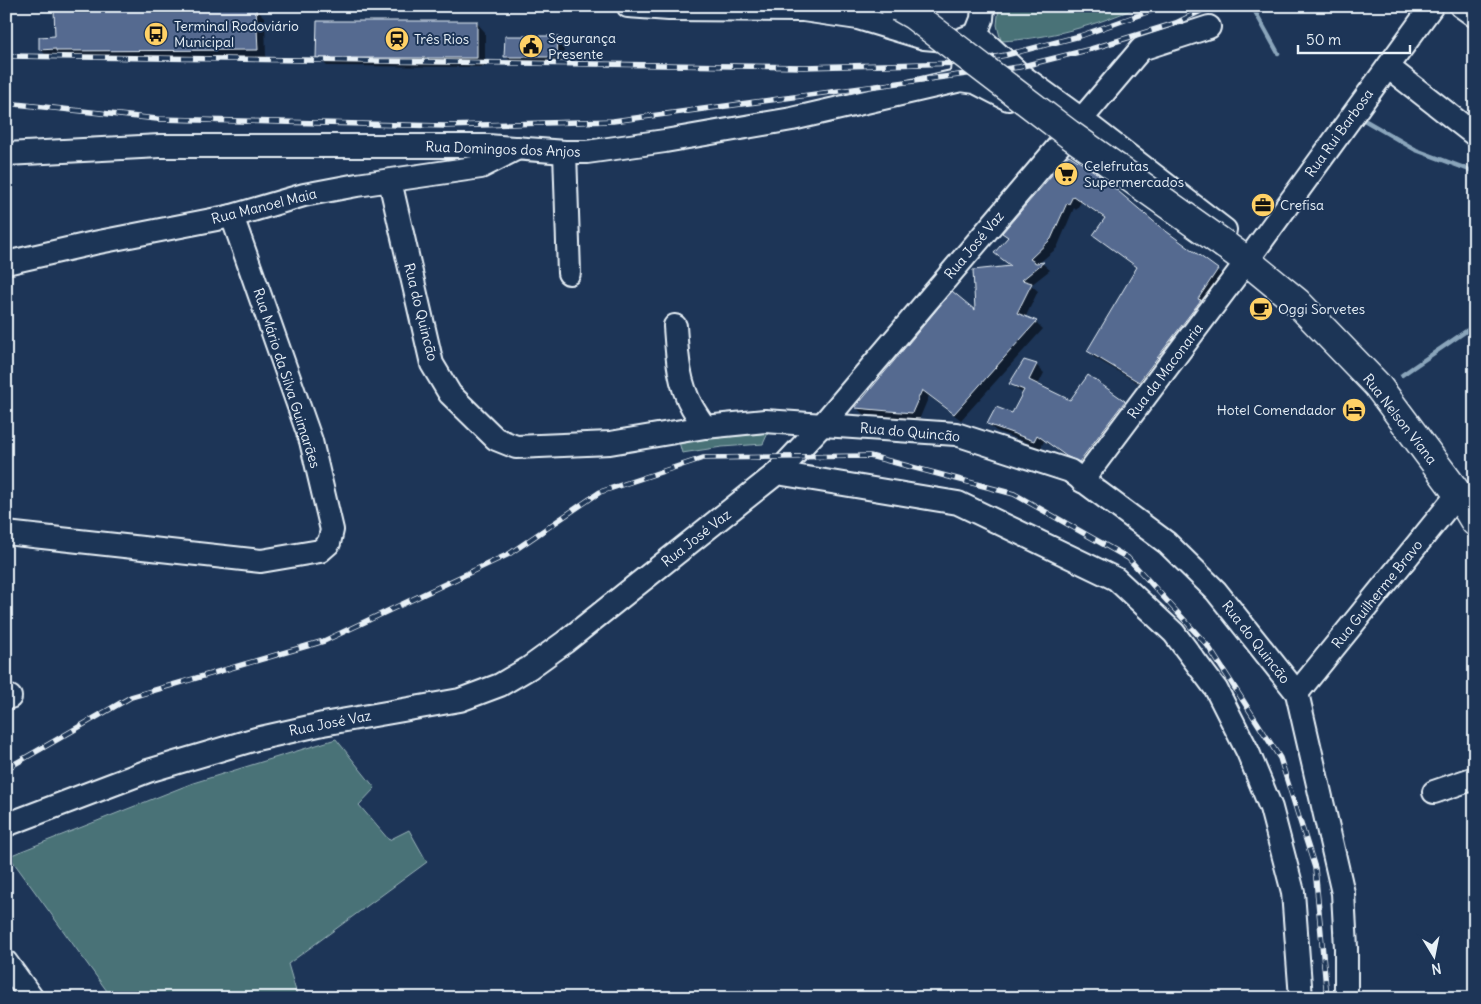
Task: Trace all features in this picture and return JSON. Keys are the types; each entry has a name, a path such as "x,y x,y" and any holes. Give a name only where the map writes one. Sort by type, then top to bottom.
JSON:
{"main road":[{"name":"Rua Nelson Viana","path":"894,6 913,15 1069,134 1247,261 1297,302 1377,385 1458,494 1475,522"}],"street":[{"path":"628,6 669,9 803,10 858,18 924,38 957,40 976,34"},
{"path":"961,80 963,64 982,19 983,6"},
{"name":"Rua Rui Barbosa","path":"1247,261 1432,6"},
{"path":"1461,6 1475,16"},
{"name":"Rua José Vaz","path":"6,825 148,771 256,739 323,724 460,700 500,685 529,668 565,642 777,474 822,425 1141,49 1209,27"},
{"path":"976,34 1022,76 1081,119 1247,261"},
{"path":"1388,67 1475,135"},
{"name":"Rua Domingos dos Anjos","path":"6,154 160,146 488,146 587,152 665,141 792,119 961,80 975,82 1007,98 1063,141"},
{"path":"1063,141 1247,261"},
{"name":"Rua Manoel Maia","path":"6,263 103,241 232,216 304,195 356,185 481,167 519,148"},
{"path":"565,152 569,273"},
{"name":"Rua do Quincão","path":"390,181 432,364 450,394 496,439 516,447 610,443 705,427 765,421 956,434 1070,471 1167,543 1216,591 1297,693 1343,893 1346,998"},
{"name":"Rua Mário da Silva Guimarães","path":"6,533 261,561 320,551 329,543 332,530 311,441 232,216"},
{"name":"Rua da Maconaria","path":"1082,481 1247,261"},
{"path":"674,326 678,367 684,389 705,427"},
{"path":"777,474 958,502 1036,542 1116,579 1174,633 1216,689 1248,752 1271,808 1293,892 1301,998"},
{"name":"Rua Guilherme Bravo","path":"1297,693 1458,494"},
{"path":"1434,792 1475,778"},
{"path":"6,962 32,998"}],"green space":[{"path":"999,6 1140,6 1072,30 1018,40 1001,41 997,25"},
{"path":"768,433 763,444 722,447 682,453 679,442"},
{"path":"336,739 375,788 359,805 389,840 409,830 427,862 288,964 298,998 112,998 9,856 193,783"}],"building":[{"name":"Terminal Rodoviário Municipal","path":"256,7 258,50 39,50 39,37 55,36 54,9"},
{"name":"Três Rios","path":"317,21 477,21 477,58 316,58"},
{"name":"Segurança Presente","path":"505,36 558,36 557,57 504,57"},
{"path":"1069,155 1098,174 1159,226 1218,269 1198,299 1201,300 1139,382 1087,351 1137,267 1093,235 1105,218 1073,196 1069,204 1067,203 1051,239 1030,259 1036,263 1044,262 1022,280 1032,283 1017,313 1037,321 954,414 922,390 912,413 855,408 952,291 975,310 973,270 1011,266 994,253 1008,237 1002,233"},
{"path":"1024,360 1037,364 1029,380 1070,400 1088,375 1125,401 1079,462 1066,456 1037,435 1034,441 987,424 996,407 1012,413 1024,390 1009,384"}],"waterway":[{"path":"1252,6 1278,53"},
{"path":"1359,117 1416,150 1475,172"},
{"path":"1402,375 1475,325"}],"railway":[{"path":"6,56 804,67 963,63 1006,55 1080,36 1164,6"},
{"path":"6,103 157,119 445,126 613,121 1019,67 1091,49 1176,23 1211,6"},
{"path":"6,769 131,697 324,641 509,554 600,492 703,458 870,456 1014,494 1128,558 1208,646 1280,758 1315,868 1327,998"}],"place":[{"name":"Terminal Rodoviário Municipal","path":"156,34"},
{"name":"Três Rios","path":"397,39"},
{"name":"Segurança Presente","path":"531,46"},
{"name":"Celefrutas Supermercados","path":"1066,174"},
{"name":"Crefisa","path":"1263,205"},
{"name":"Oggi Sorvetes","path":"1261,309"},
{"name":"Hotel Comendador","path":"1354,410"}]}
